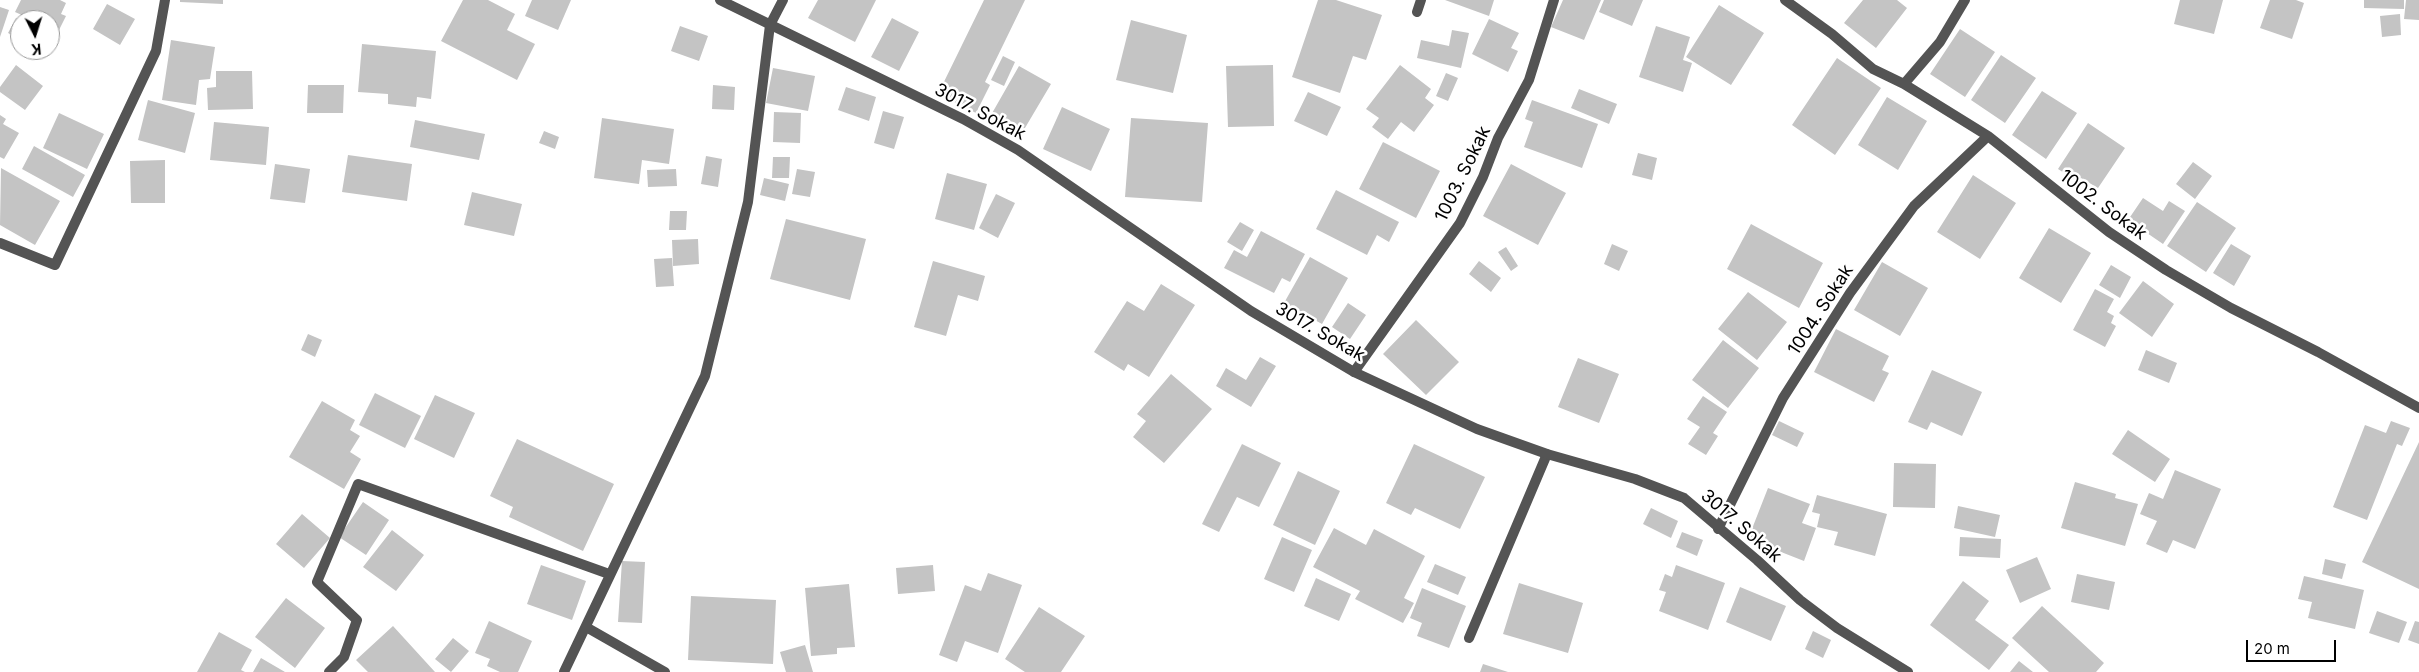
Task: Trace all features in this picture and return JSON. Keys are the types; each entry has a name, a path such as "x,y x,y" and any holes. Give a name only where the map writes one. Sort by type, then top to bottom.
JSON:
{"street":[{"path":"0,243 55,265 156,51 165,0"},
{"name":"3017. Sokak","path":"720,0 963,119 1018,150 1251,311 1354,372 1477,429 1547,454 1635,479 1684,498 1701,511 1718,529 1757,560 1800,600 1837,628 1908,672"},
{"path":"564,672 609,574 705,376 748,202 770,25 783,0"},
{"path":"1417,12 1422,0"},
{"name":"1003. Sokak","path":"1354,372 1460,223 1483,177 1498,138 1529,80 1554,0"},
{"name":"1002. Sokak","path":"1785,0 1832,34 1873,69 1904,84 1988,136 2109,232 2166,270 2231,308 2318,352 2419,408"},
{"path":"1904,84 1940,42 1965,0"},
{"name":"1004. Sokak","path":"1718,529 1783,398 1850,293 1914,206 1988,136"},
{"path":"1469,638 1547,454"},
{"path":"329,672 344,657 357,620 317,582 358,484 609,574"},
{"path":"586,627 665,672"}],"building":[{"path":"21,0 60,0 66,3 61,14 66,16 60,28 60,10 16,10"},
{"path":"180,0 223,0 223,4 180,2"},
{"path":"463,0 488,0 515,14 507,30 535,44 517,80 441,41"},
{"path":"532,0 571,0 558,30 525,16"},
{"path":"818,0 876,0 855,42 808,18"},
{"path":"984,0 1025,0 985,82 990,85 976,113 938,94"},
{"path":"1318,0 1336,0 1382,15 1366,60 1353,56 1340,93 1292,77"},
{"path":"1445,0 1494,0 1489,16"},
{"path":"1563,0 1601,0 1584,40 1551,27"},
{"path":"1604,0 1643,0 1632,26 1599,12"},
{"path":"1863,0 1897,0 1907,8 1876,48 1844,23"},
{"path":"2180,0 2223,0 2214,34 2174,24"},
{"path":"2270,0 2296,0 2304,3 2292,39 2260,28"},
{"path":"2364,0 2404,0 2404,9 2364,8"},
{"path":"2406,0 2419,0 2419,20 2404,19"},
{"path":"107,4 135,19 120,45 93,29"},
{"path":"1719,5 1764,33 1731,85 1686,57"},
{"path":"0,7 9,10 0,37"},
{"path":"2400,14 2401,35 2382,37 2380,16"},
{"path":"892,18 919,32 899,71 871,57"},
{"path":"1489,19 1519,33 1511,48 1518,51 1508,72 1472,54"},
{"path":"1131,20 1187,35 1173,93 1116,80"},
{"path":"680,26 708,36 699,61 671,51"},
{"path":"1656,26 1690,37 1683,60 1692,63 1683,92 1639,77"},
{"path":"1960,29 1995,52 1965,97 1930,74"},
{"path":"1452,30 1469,33 1461,68 1417,58 1421,40 1449,46"},
{"path":"171,40 215,47 210,79 199,80 196,105 162,100"},
{"path":"362,44 436,51 431,99 417,97 416,107 388,104 388,94 358,92"},
{"path":"2001,55 2036,78 2005,123 1971,100"},
{"path":"1003,56 1015,62 1004,86 991,80"},
{"path":"1837,58 1881,88 1835,155 1792,125"},
{"path":"16,65 43,86 25,110 0,92 0,87"},
{"path":"1273,65 1274,126 1228,127 1226,66"},
{"path":"1400,65 1431,89 1425,98 1434,105 1414,132 1401,122 1388,139 1372,127 1379,118 1366,109"},
{"path":"1019,66 1051,84 1022,133 991,115"},
{"path":"773,68 815,76 808,111 766,103"},
{"path":"216,71 252,71 253,109 208,110 207,88 216,87"},
{"path":"1446,73 1458,78 1448,101 1436,96"},
{"path":"308,85 344,85 343,113 307,113"},
{"path":"713,85 735,87 734,110 712,109"},
{"path":"846,87 876,97 869,121 838,110"},
{"path":"1579,89 1617,104 1609,124 1571,108"},
{"path":"2042,91 2077,113 2046,159 2012,135"},
{"path":"1308,92 1341,107 1327,136 1294,121"},
{"path":"1887,97 1927,121 1898,170 1858,145"},
{"path":"148,100 195,113 185,153 138,140"},
{"path":"1532,100 1598,124 1582,168 1524,147 1533,122 1525,119"},
{"path":"1062,107 1110,129 1091,171 1043,149"},
{"path":"883,111 904,117 894,149 874,143"},
{"path":"774,112 801,113 800,143 773,142"},
{"path":"59,113 104,134 87,169 43,148"},
{"path":"0,115 6,119 3,124 19,133 4,159 0,157"},
{"path":"602,118 674,129 669,164 642,160 639,184 594,178"},
{"path":"1131,118 1208,123 1202,202 1125,197"},
{"path":"415,120 485,134 479,160 410,147"},
{"path":"214,122 269,127 266,165 210,160"},
{"path":"2088,123 2125,148 2098,188 2081,178 2078,182 2058,169"},
{"path":"544,131 559,137 555,149 539,143"},
{"path":"1383,142 1440,171 1416,218 1359,189"},
{"path":"34,146 85,175 73,197 22,169"},
{"path":"1638,153 1657,158 1652,180 1632,175"},
{"path":"348,155 412,164 407,201 342,192"},
{"path":"706,156 722,159 718,187 701,184"},
{"path":"773,157 790,157 789,178 772,178"},
{"path":"165,160 165,203 131,203 130,161"},
{"path":"2193,162 2212,176 2195,199 2176,184"},
{"path":"275,164 310,169 305,203 270,199"},
{"path":"1511,164 1566,193 1538,245 1483,216"},
{"path":"1,168 60,201 35,245 0,225"},
{"path":"676,169 677,186 648,187 647,170"},
{"path":"797,169 815,172 810,197 792,194"},
{"path":"947,173 987,184 974,230 935,219"},
{"path":"1973,175 2016,203 1980,259 1937,232"},
{"path":"764,178 789,184 785,201 760,195"},
{"path":"1336,190 1399,222 1389,242 1377,235 1367,255 1316,229"},
{"path":"472,192 522,204 514,236 464,225"},
{"path":"996,194 1015,203 998,238 979,228"},
{"path":"2143,198 2163,211 2169,201 2185,211 2163,244 2128,220"},
{"path":"2197,202 2236,228 2206,272 2167,246"},
{"path":"670,211 687,211 686,230 669,230"},
{"path":"786,219 866,239 850,300 770,279"},
{"path":"1240,222 1254,230 1242,251 1227,242"},
{"path":"1751,224 1823,263 1799,308 1727,269"},
{"path":"2049,228 2091,253 2061,303 2019,278"},
{"path":"1261,231 1305,254 1290,282 1282,278 1274,293 1224,268 1234,250 1247,257"},
{"path":"698,239 699,264 673,266 672,240"},
{"path":"1612,244 1628,251 1619,271 1604,264"},
{"path":"2231,244 2251,256 2234,286 2213,273"},
{"path":"1506,247 1518,266 1511,271 1498,252"},
{"path":"1310,257 1348,278 1322,324 1284,303"},
{"path":"672,258 674,286 656,287 654,259"},
{"path":"933,261 985,276 978,301 958,295 946,336 914,327"},
{"path":"1479,261 1501,278 1491,292 1469,274"},
{"path":"1882,262 1928,288 1900,336 1854,310"},
{"path":"2111,265 2131,277 2120,298 2099,285"},
{"path":"2143,281 2174,304 2152,337 2119,313"},
{"path":"1161,284 1195,305 1149,377 1128,364 1124,371 1094,352 1127,301 1144,311"},
{"path":"2095,289 2114,299 2107,312 2114,316 2111,323 2116,326 2105,347 2073,330"},
{"path":"1748,292 1787,322 1757,360 1718,329"},
{"path":"1348,303 1366,315 1350,339 1332,327"},
{"path":"1416,320 1459,362 1426,395 1383,354"},
{"path":"1836,329 1889,356 1882,370 1889,373 1874,402 1814,372"},
{"path":"308,334 322,340 315,357 301,350"},
{"path":"1723,340 1759,368 1728,408 1692,380"},
{"path":"2146,350 2177,363 2169,383 2138,370"},
{"path":"1260,357 1276,366 1251,407 1216,386 1226,368 1246,380"},
{"path":"1578,358 1619,374 1599,423 1558,407"},
{"path":"1932,370 1982,392 1962,436 1931,422 1927,430 1908,422"},
{"path":"1171,374 1212,409 1164,463 1133,437 1146,421 1137,414"},
{"path":"375,393 421,416 405,448 359,425"},
{"path":"435,395 475,413 454,458 414,439"},
{"path":"1703,396 1727,412 1713,433 1718,436 1706,455 1688,444 1700,427 1687,419"},
{"path":"322,401 355,420 350,430 360,436 350,452 361,459 344,489 289,457"},
{"path":"1779,421 1804,433 1797,447 1772,435"},
{"path":"2391,421 2410,428 2402,446 2397,444 2367,520 2333,507 2365,425 2386,433"},
{"path":"2128,430 2170,459 2155,482 2112,454"},
{"path":"517,439 614,484 583,551 509,517 513,507 490,496"},
{"path":"2419,442 2419,589 2362,562"},
{"path":"1242,444 1281,463 1259,507 1237,497 1219,532 1202,524"},
{"path":"1414,444 1485,477 1460,529 1415,508 1411,515 1386,503"},
{"path":"1894,463 1936,464 1935,508 1893,507"},
{"path":"2175,470 2221,489 2195,549 2173,540 2167,553 2146,544 2157,521 2140,514 2149,493 2163,499"},
{"path":"1298,471 1340,491 1315,545 1273,525"},
{"path":"2075,482 2116,494 2115,498 2138,504 2125,546 2061,528"},
{"path":"1768,488 1810,504 1802,523 1816,528 1804,561 1748,539"},
{"path":"1817,495 1887,514 1875,556 1834,545 1838,532 1817,527 1820,514 1812,512"},
{"path":"363,502 389,520 366,555 339,537"},
{"path":"1958,506 2000,515 1995,537 1954,528"},
{"path":"1651,508 1678,521 1671,538 1643,524"},
{"path":"302,514 330,538 304,568 276,544"},
{"path":"1334,528 1366,545 1374,529 1425,556 1404,598 1414,603 1403,623 1355,599 1360,591 1313,567"},
{"path":"392,530 424,555 396,591 363,567"},
{"path":"1682,532 1703,540 1697,556 1676,547"},
{"path":"1282,537 1312,550 1294,592 1264,579"},
{"path":"1960,537 2001,539 2000,558 1959,556"},
{"path":"2037,557 2051,589 2020,603 2006,570"},
{"path":"2325,559 2346,564 2342,579 2322,574"},
{"path":"622,561 645,562 642,623 618,622"},
{"path":"1435,564 1466,577 1458,595 1427,582"},
{"path":"541,565 586,581 572,620 527,604"},
{"path":"933,565 935,591 898,594 896,568"},
{"path":"1676,565 1725,583 1708,630 1659,611 1666,592 1659,590 1665,574 1672,577"},
{"path":"988,573 1022,585 998,653 965,641 957,662 939,655 965,585 981,591"},
{"path":"2077,574 2115,582 2109,610 2071,602"},
{"path":"2304,576 2364,590 2355,629 2308,618 2312,602 2298,599"},
{"path":"1316,578 1351,594 1339,621 1304,606"},
{"path":"1963,581 1989,601 1975,620 2009,645 1989,670 1930,625"},
{"path":"1519,583 1583,603 1568,653 1503,634"},
{"path":"849,584 855,647 837,648 837,654 811,656 805,588"},
{"path":"1740,587 1786,606 1771,641 1726,622"},
{"path":"1422,588 1466,606 1449,648 1417,636 1422,623 1410,618"},
{"path":"691,596 776,600 773,664 688,660"},
{"path":"286,598 325,628 295,668 255,637"},
{"path":"2042,606 2104,663 2096,672 2049,672 2012,638"},
{"path":"1039,607 1085,636 1061,672 1025,672 1005,659"},
{"path":"2377,611 2407,622 2399,643 2369,633"},
{"path":"489,621 532,641 518,672 500,672 487,666 490,659 475,653"},
{"path":"2415,621 2419,622 2419,644 2408,640"},
{"path":"393,626 435,672 368,672 356,660"},
{"path":"1813,631 1831,640 1823,658 1805,649"},
{"path":"219,632 252,650 241,670 245,672 197,672"},
{"path":"453,638 469,651 451,672 435,659"},
{"path":"805,645 813,672 786,672 780,652"},
{"path":"261,658 285,672 253,672"},
{"path":"2019,661 2033,672 2010,672"},
{"path":"1483,664 1508,672 1480,672"}]}
